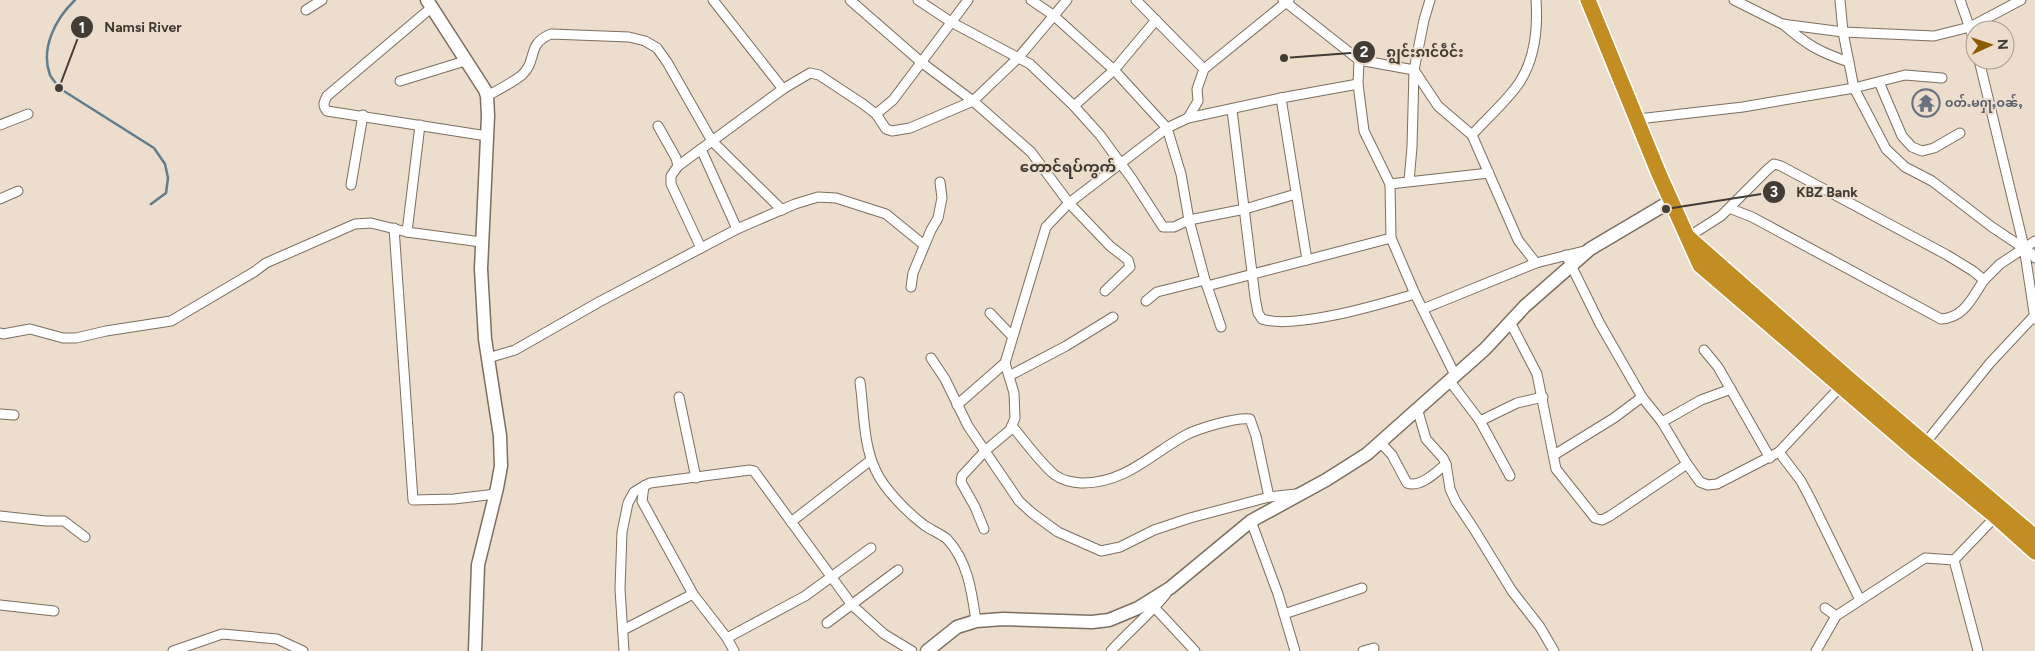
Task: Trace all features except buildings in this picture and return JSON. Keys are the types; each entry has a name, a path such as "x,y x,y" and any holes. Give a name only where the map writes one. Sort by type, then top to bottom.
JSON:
{"highway":[{"path":"1588,0 1688,237 1844,382 1921,448 2000,512 2035,537"},
{"path":"2000,512 2035,552"}],"street":[{"path":"306,10 322,0"},
{"path":"713,0 783,89"},
{"path":"850,0 921,62 973,101 1031,152 1069,203 1110,246 1130,263 1130,267 1105,291"},
{"path":"918,0 951,22 1030,64 1074,106 1100,135 1132,179 1163,227 1174,227 1189,220 1245,209 1296,194"},
{"path":"876,114 893,100 968,0"},
{"path":"1031,0 1053,15 1114,70 1167,128 1181,174 1189,220 1206,283 1221,327"},
{"path":"701,248 671,184 670,176 678,166 783,89 810,73 819,75 876,114 886,129 897,131 910,128 973,101 1018,58 1066,0"},
{"path":"1136,0 1204,69"},
{"path":"1409,181 1414,70 1430,0"},
{"path":"1472,135 1519,82 1533,49 1537,16 1536,0"},
{"path":"1734,0 1782,24 1804,42 1822,53 1849,62"},
{"path":"1840,0 1843,32 1854,88 1886,149 1905,167 1932,181 1992,227 2024,247 2035,258"},
{"path":"1960,0 1967,20"},
{"path":"1983,20 2020,0"},
{"path":"1188,118 1198,101 1197,89 1204,69 1286,1 1359,60 1414,70 1438,106 1472,135 1518,240 1536,263"},
{"path":"475,651 478,564 496,494 501,466 500,436 483,315 481,269 487,136 487,96 429,4 327,96 323,104 327,111 363,115 487,136"},
{"path":"1074,106 1114,70 1156,20"},
{"path":"1782,24 1843,32 1934,36 1965,28"},
{"path":"487,96 522,75 532,58 532,49 541,38 551,34 629,37 645,41 657,48 667,62 712,141 782,210"},
{"path":"1359,60 1358,84 1364,131 1390,184 1391,238 1452,377 1480,421 1510,476"},
{"path":"400,81 465,61"},
{"path":"1921,448 1990,363 2035,317 2024,247 1981,70"},
{"path":"1638,119 1742,107 1854,88 1905,75 1942,78"},
{"path":"1879,82 1902,136 1912,147 1922,151 1934,148 1960,133"},
{"path":"984,529 975,507 961,482 964,473 1012,426 1016,410 1005,363 1046,227 1069,203 1167,128 1188,118 1358,84"},
{"path":"1281,98 1308,260"},
{"path":"1232,110 1258,313 1262,319 1269,321 1308,320 1383,304 1415,294"},
{"path":"0,126 28,114"},
{"path":"352,185 363,115"},
{"path":"408,232 420,124"},
{"path":"658,126 676,158 678,166"},
{"path":"701,149 737,229"},
{"path":"1688,237 1721,216 1774,164 1947,255 1974,271 1984,280"},
{"path":"1390,184 1489,173"},
{"path":"911,287 912,273 938,218 942,198 940,182"},
{"path":"0,198 18,191"},
{"path":"488,358 515,350 599,302 737,229 818,197 836,198 886,214 924,245"},
{"path":"927,651 957,627 976,621 1003,619 1092,622 1109,620 1138,608 1170,588 1251,521 1303,493 1359,459 1510,324 1569,261 1672,201"},
{"path":"1729,208 1752,217 1941,319 1952,318 1962,312 1984,280 2000,264 2035,241"},
{"path":"0,333 30,329 64,338 76,338 106,331 171,321 266,263 355,224 371,223 408,232 482,242"},
{"path":"394,228 413,500 454,499 496,494"},
{"path":"1146,301 1157,292 1253,274 1391,238"},
{"path":"1423,309 1536,263 1569,261"},
{"path":"1569,261 1600,324 1642,397 1662,422 1686,464 1700,482 1708,485 1717,484 1779,452 1844,382"},
{"path":"990,313 1012,336"},
{"path":"1009,376 1066,346 1113,317"},
{"path":"1510,324 1537,374 1556,470 1595,518 1602,520 1686,464"},
{"path":"1704,350 1718,367 1770,458"},
{"path":"931,358 945,379 968,426 1019,501 1032,514 1058,532 1101,551 1120,547 1154,530 1190,518 1269,497 1303,493"},
{"path":"957,405 1005,363"},
{"path":"860,382 871,460 877,474 907,512 946,539 961,561 971,585 976,621"},
{"path":"1662,422 1701,400 1731,389"},
{"path":"679,397 696,478"},
{"path":"1480,421 1517,403 1543,397"},
{"path":"1554,455 1614,418 1642,397"},
{"path":"1417,408 1426,439 1446,464 1450,489 1456,502 1512,591 1540,627 1554,651"},
{"path":"0,414 14,415"},
{"path":"1012,426 1055,476 1068,482 1092,483 1111,480 1139,466 1197,429 1250,419 1256,436 1269,497"},
{"path":"1380,442 1392,455 1407,484 1418,483 1446,464"},
{"path":"1779,452 1801,481 1860,600"},
{"path":"791,522 871,460"},
{"path":"624,651 620,589 622,532 628,503 634,492 650,483 750,470 754,472 852,605 884,634 912,651"},
{"path":"644,486 642,501 692,594 727,638 731,650"},
{"path":"1954,560 2000,512"},
{"path":"0,516 46,521 64,520 85,536"},
{"path":"1251,521 1284,614 1294,651"},
{"path":"727,638 805,596 871,548"},
{"path":"1816,651 1836,616 1860,600 1925,558 1954,560"},
{"path":"1954,560 1978,651"},
{"path":"827,622 898,570"},
{"path":"1111,651 1125,635 1155,608 1170,588"},
{"path":"1284,614 1362,588"},
{"path":"623,630 692,594"},
{"path":"0,605 54,611"},
{"path":"1155,608 1195,651"},
{"path":"1825,608 1836,616"},
{"path":"173,651 222,634 277,639 303,651"},
{"path":"1363,651 1374,648"}],"waterway":[{"path":"75,0 68,7 52,34 47,54 47,65 50,75 59,88 154,148 165,164 168,178 166,193 151,204"}],"place":[{"name":"ၵျွင်းၵၢင်ဝဵင်း","path":"1284,58"},
{"name":"Namsi River","path":"59,88"},
{"name":"ဝတ်ႉမႁႃႇဝၼ်ႇ","path":"1926,103"},
{"name":"KBZ Bank","path":"1666,209"}],"district":[{"name":"တောင်ရပ်ကွက်","path":"1068,167"}]}
